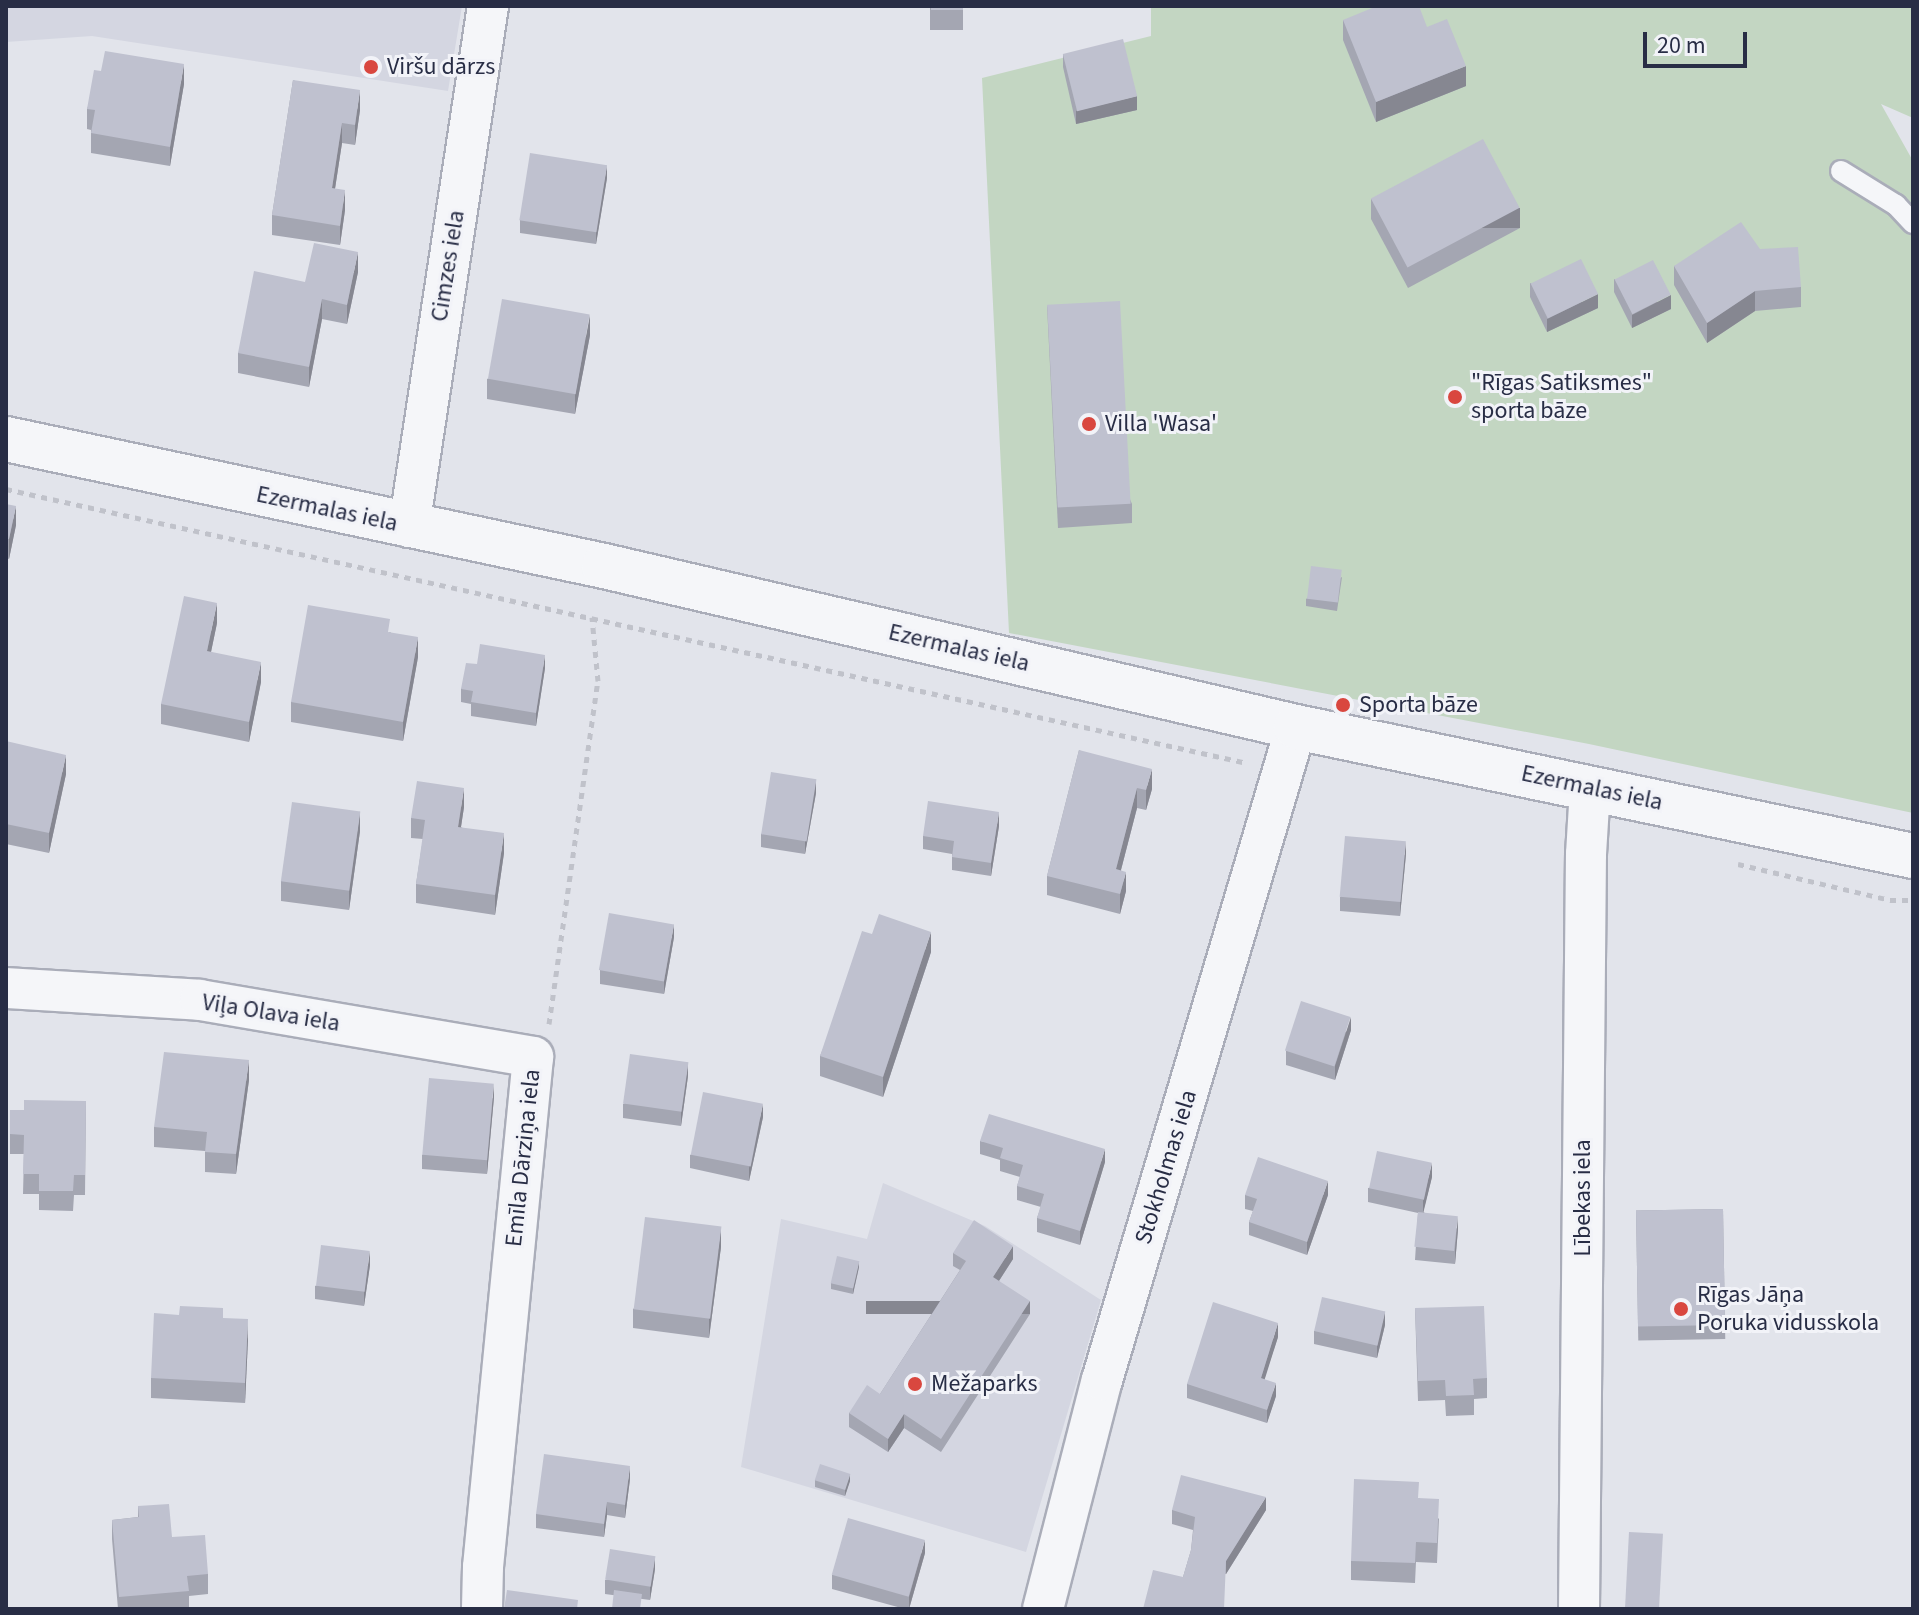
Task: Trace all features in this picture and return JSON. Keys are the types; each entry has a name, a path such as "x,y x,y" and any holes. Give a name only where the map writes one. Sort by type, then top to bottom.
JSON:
{"street":[{"name":"Cimzes iela","path":"409,527 488,6"},
{"name":"Ezermalas iela","path":"6,439 604,566 1291,746 1590,788 1913,856"},
{"name":"Stokholmas iela","path":"1043,1609 1102,1380 1291,746"},
{"name":"Lībekas iela","path":"1579,1609 1590,788"},
{"name":"Viļa Olava iela","path":"6,988 200,1000 533,1057"},
{"name":"Emīla Dārziņa iela","path":"482,1609 488,1505 533,1057"}],"lane":[{"path":"1841,171 1896,205 1913,223"}],"path":[{"path":"6,489 1250,764 1291,746"},
{"name":"Emīla Dārziņa iela","path":"533,1057 550,1022 598,681 592,617"},
{"path":"1738,864 1890,900 1913,900"}],"shaded area":[{"name":"Viršu dārzs","path":"6,6 462,6 448,91 92,36 6,42"},
{"name":"Mežaparks","path":"883,1183 985,1226 1101,1300 1026,1552 741,1467 781,1219 867,1239"}],"green space":[{"name":"\"Rīgas Satiksmes\" sporta bāze","path":"1151,6 1913,6 1913,118 1881,104 1913,161 1913,813 1589,744 1009,633 982,78 1151,36"}],"building":[{"path":"931,6 963,6 963,10 931,10"},
{"path":"1377,6 1419,6 1427,27 1447,19 1466,66 1376,102 1343,20"},
{"path":"1123,39 1137,96 1077,111 1063,54"},
{"path":"105,51 184,64 170,147 91,133 95,110 87,109 94,70 101,71"},
{"path":"293,80 360,90 355,125 342,123 332,188 345,190 340,226 272,215"},
{"path":"1483,139 1520,208 1407,267 1371,199"},
{"path":"530,153 607,165 596,232 519,220"},
{"path":"1741,222 1760,249 1798,247 1801,287 1755,291 1707,323 1674,266"},
{"path":"314,243 358,252 347,305 322,299 309,367 238,353 254,271 305,282"},
{"path":"1581,259 1598,294 1548,319 1531,284"},
{"path":"1653,260 1671,295 1632,314 1615,280"},
{"path":"502,299 590,314 576,394 488,379"},
{"name":"Villa 'Wasa'","path":"1120,301 1131,504 1058,508 1047,305"},
{"path":"6,504 16,506 9,539 6,539"},
{"path":"1311,566 1342,570 1338,603 1307,599"},
{"path":"184,596 217,603 207,651 261,662 249,722 161,704"},
{"path":"308,605 390,619 388,632 418,637 403,722 291,702"},
{"path":"480,644 545,655 536,713 471,702 473,691 461,689 466,663 477,664"},
{"path":"6,741 66,755 49,833 6,824"},
{"path":"1079,750 1152,769 1146,790 1137,788 1116,869 1126,872 1120,894 1047,876"},
{"path":"771,772 816,779 807,841 761,834"},
{"path":"417,781 464,788 458,827 504,833 495,895 416,884 425,820 411,818"},
{"path":"928,801 999,812 991,863 952,857 954,841 923,836"},
{"path":"292,802 360,812 349,891 281,881"},
{"path":"1345,836 1406,841 1400,902 1340,897"},
{"path":"609,913 674,924 664,982 599,970"},
{"path":"879,914 931,932 883,1077 820,1056 862,931 872,934"},
{"path":"1301,1001 1350,1017 1334,1067 1285,1050"},
{"path":"164,1052 249,1060 236,1154 205,1152 207,1132 154,1127"},
{"path":"630,1054 688,1062 681,1112 623,1104"},
{"path":"429,1078 494,1084 487,1160 422,1155"},
{"path":"703,1092 763,1104 751,1166 691,1155"},
{"path":"24,1100 86,1101 85,1175 74,1175 73,1191 39,1191 39,1174 23,1174 24,1135 10,1134 10,1110 24,1110"},
{"path":"989,1114 1105,1149 1080,1231 1037,1218 1044,1194 1017,1186 1023,1165 1000,1158 1003,1148 980,1141"},
{"path":"1377,1151 1432,1163 1424,1200 1369,1188"},
{"path":"1258,1157 1328,1181 1307,1242 1249,1222 1257,1199 1245,1195"},
{"name":"Rīgas Jāņa Poruka vidusskola","path":"1723,1209 1725,1325 1638,1327 1636,1211"},
{"path":"1418,1212 1458,1216 1454,1251 1414,1247"},
{"path":"645,1217 721,1226 710,1319 634,1309"},
{"path":"974,1220 1013,1246 993,1277 1030,1301 941,1439 904,1414 888,1439 849,1413 867,1385 880,1394 966,1261 953,1253"},
{"path":"321,1245 370,1251 365,1292 316,1286"},
{"path":"837,1256 859,1261 853,1288 831,1283"},
{"path":"1322,1297 1385,1312 1377,1346 1314,1331"},
{"path":"1213,1302 1278,1323 1261,1378 1276,1383 1267,1410 1187,1384"},
{"path":"180,1306 223,1308 223,1318 248,1319 245,1383 151,1378 154,1313 179,1315"},
{"path":"1484,1306 1487,1378 1473,1379 1474,1395 1446,1396 1445,1380 1418,1381 1415,1308"},
{"path":"544,1454 630,1466 625,1505 607,1502 604,1524 536,1514"},
{"path":"820,1464 850,1474 845,1490 815,1480"},
{"path":"1181,1475 1266,1497 1226,1561 1224,1609 1143,1609 1153,1570 1183,1577 1191,1550 1195,1517 1172,1510"},
{"path":"1354,1479 1419,1482 1418,1498 1439,1499 1437,1543 1416,1542 1415,1563 1351,1561"},
{"path":"169,1504 172,1537 205,1535 208,1574 187,1576 189,1591 119,1597 112,1520 139,1517 138,1506"},
{"path":"848,1518 925,1540 909,1597 832,1575"},
{"path":"1629,1532 1663,1534 1659,1609 1625,1609"},
{"path":"610,1549 655,1556 651,1587 605,1580"},
{"path":"507,1590 578,1600 577,1609 504,1609"},
{"path":"614,1590 642,1594 640,1609 612,1609"}],"place":[{"name":"Viršu dārzs","path":"371,67"},
{"name":"\"Rīgas Satiksmes\" sporta bāze","path":"1455,397"},
{"name":"Villa 'Wasa'","path":"1089,424"},
{"name":"Sporta bāze","path":"1343,705"},
{"name":"Rīgas Jāņa Poruka vidusskola","path":"1681,1309"},
{"name":"Mežaparks","path":"915,1384"}]}
